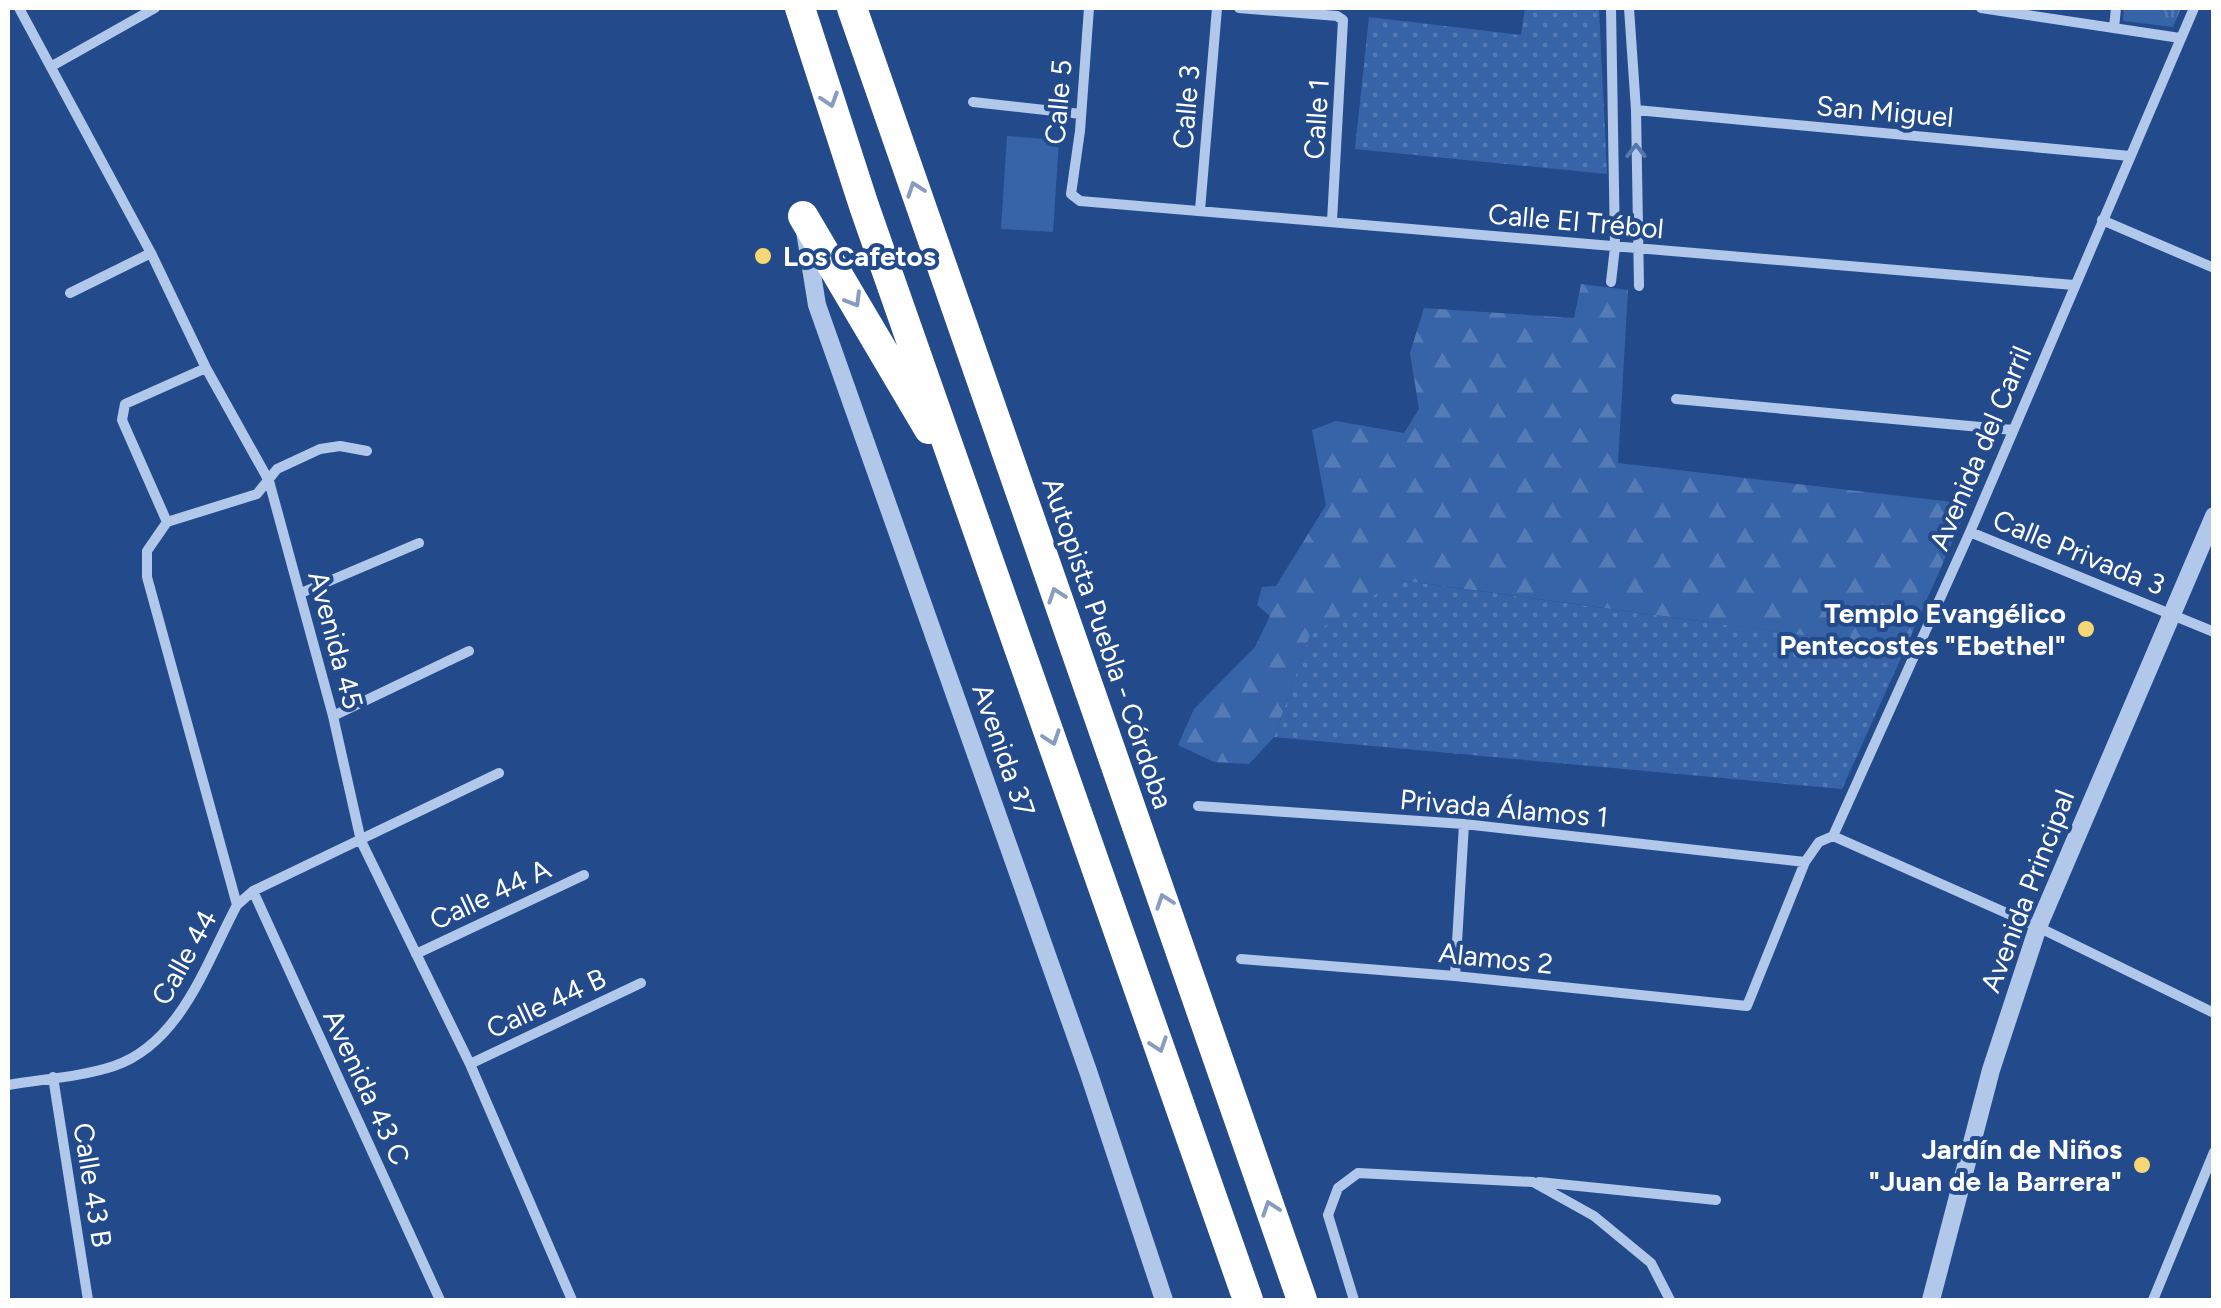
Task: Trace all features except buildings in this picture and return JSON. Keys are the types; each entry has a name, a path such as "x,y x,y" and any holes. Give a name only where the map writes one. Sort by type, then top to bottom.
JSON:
{"highway":[{"path":"800,8 864,206 969,497 1239,1293"},
{"name":"Autopista Puebla - Córdoba","path":"852,8 1302,1300"},
{"path":"804,216 969,497"}],"street":[{"name":"Avenida 45","path":"19,8 269,481 333,716 361,841 470,1064 572,1300"},
{"path":"52,66 155,8"},
{"name":"Calle 5","path":"1075,199 1071,194 1089,8"},
{"name":"Calle 3","path":"1200,210 1217,8"},
{"name":"Calle 1","path":"1239,8 1337,16 1343,20 1332,221"},
{"path":"1611,8 1616,247 1611,282"},
{"path":"1629,8 1636,110 1638,286"},
{"path":"1981,8 2180,38"},
{"path":"2114,28 2116,8"},
{"name":"Avenida del Carril","path":"1747,1006 1805,862 1819,842 1833,836 1970,532 2194,8"},
{"path":"1612,40 1633,39"},
{"path":"974,102 1081,114"},
{"name":"San Miguel","path":"1636,110 2130,156"},
{"name":"Calle El Trébol","path":"1075,199 2074,285"},
{"name":"Avenida 37","path":"804,216 818,305 1088,1071 1164,1300"},
{"path":"2102,220 2214,268"},
{"path":"70,293 151,253"},
{"path":"167,522 122,420 122,412 125,404 206,368"},
{"path":"1676,399 2014,430"},
{"path":"237,905 147,577 147,551 167,522 256,494 276,469 320,450 340,446 367,450"},
{"name":"Avenida Principal","path":"1932,1300 1991,1070 2038,927 2214,516"},
{"name":"Calle Privada 3","path":"1970,532 2214,632"},
{"path":"301,594 419,543"},
{"path":"333,716 469,652"},
{"name":"Calle 44","path":"8,1085 112,1066 139,1054 174,1023 237,905 253,892 499,773"},
{"name":"Privada Álamos 1","path":"1198,806 1464,824 1805,862"},
{"path":"1455,976 1464,824"},
{"path":"1833,836 2038,927 2214,1014"},
{"name":"Calle 44 A","path":"416,954 584,875"},
{"name":"Avenida 43 C","path":"253,892 440,1300"},
{"name":"Alamos 2","path":"1240,958 1747,1006"},
{"name":"Calle 44 B","path":"470,1064 641,983"},
{"name":"Calle 43 B","path":"53,1077 88,1300"},
{"path":"2153,1300 2213,1155"},
{"path":"1354,1300 1328,1215 1338,1188 1358,1173 1533,1182 1716,1200"},
{"path":"1533,1182 1594,1216 1651,1263 1670,1300"}],"green space":[{"path":"1525,8 1599,8 1607,174 1355,149 1369,17 1521,35"},
{"path":"2124,8 2181,8 2173,27 2123,21"},
{"path":"1007,136 1059,140 1053,232 1001,229"},
{"path":"1581,284 1628,290 1618,463 1969,504 1905,649 1399,580 1310,635 1274,737 1249,764 1214,762 1178,745 1194,709 1255,647 1270,616 1257,605 1262,587 1276,586 1326,505 1312,430 1336,421 1404,433 1419,409 1410,353 1424,308 1574,318"},
{"path":"1398,580 1905,649 1842,789 1274,737 1310,635"}],"place":[{"name":"Los Cafetos","path":"763,256"},
{"name":"Templo Evangélico Pentecostes \"Ebethel\"","path":"2086,629"},
{"name":"Jardín de Niños \"Juan de la Barrera\"","path":"2142,1165"}]}
